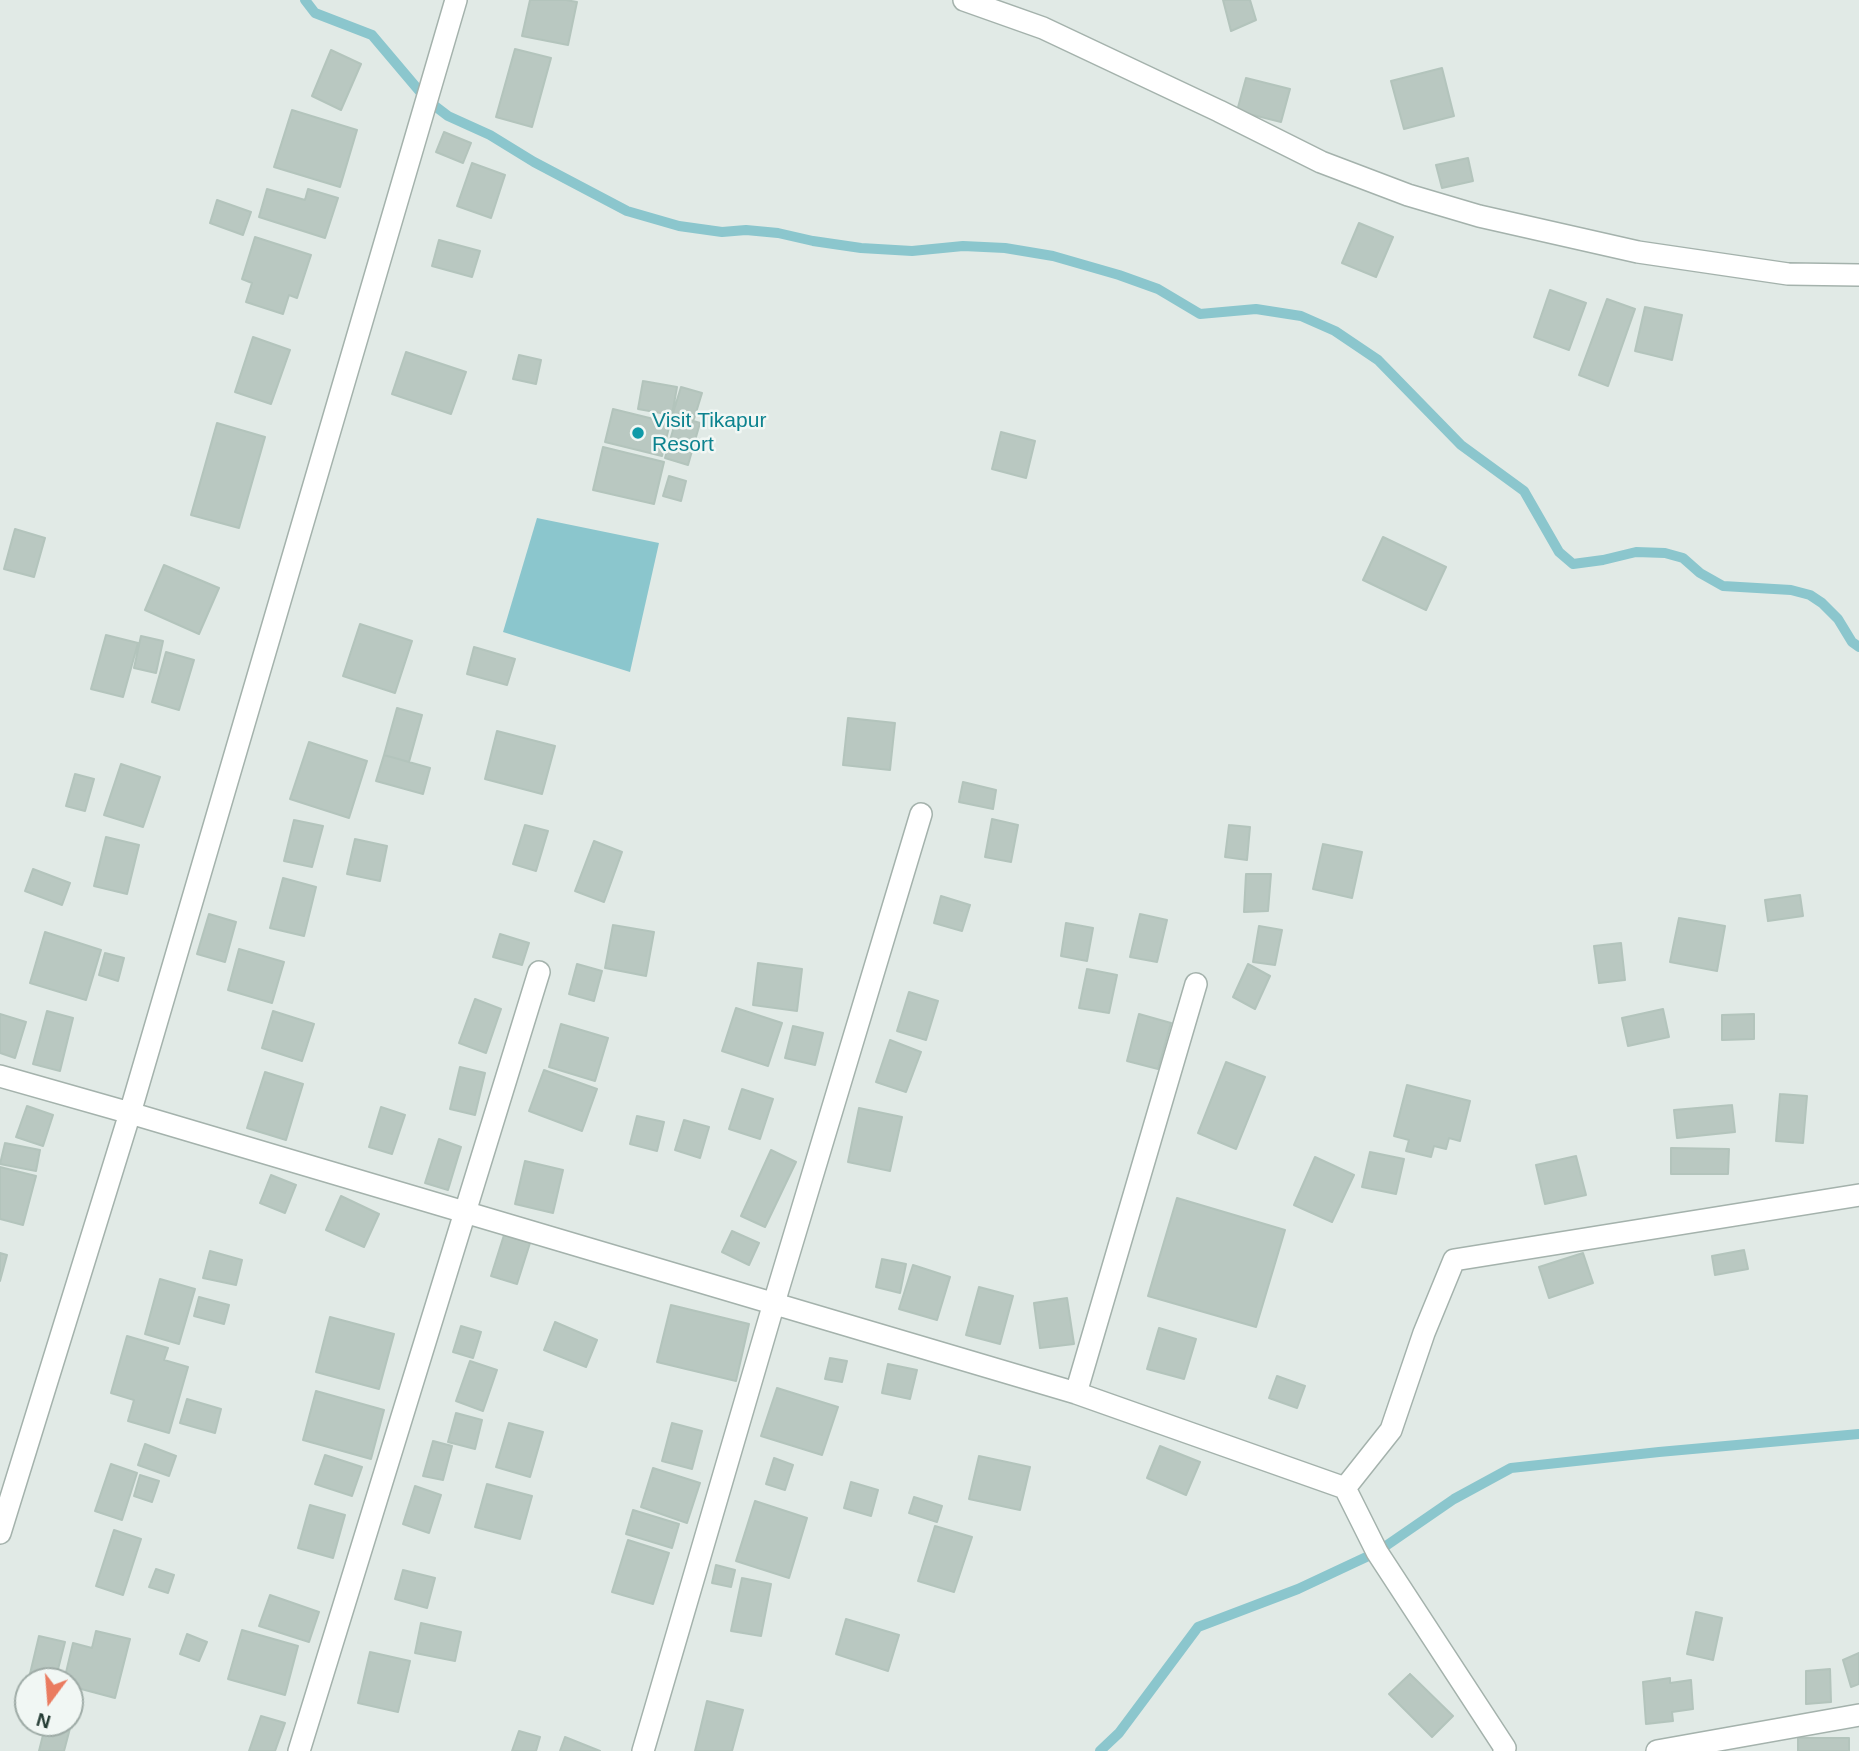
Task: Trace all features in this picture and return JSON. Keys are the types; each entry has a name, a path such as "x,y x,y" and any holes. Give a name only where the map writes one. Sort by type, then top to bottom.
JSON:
{"street":[{"path":"0,1533 131,1113 456,0"},
{"path":"964,0 1043,28 1321,162 1408,195 1479,216 1638,252 1788,274 1859,275"},
{"path":"643,1751 921,814"},
{"path":"299,1751 539,972"},
{"path":"1076,1393 1196,984"},
{"path":"0,1076 1076,1393 1346,1488 1377,1552 1511,1750"},
{"path":"1346,1488 1391,1430 1423,1333 1454,1260 1859,1195"},
{"path":"1657,1751 1859,1716"}],"water":[{"path":"537,518 659,543 630,672 503,632"}],"building":[{"path":"530,0 577,2 568,45 522,36"},
{"path":"1223,0 1250,0 1256,20 1231,31"},
{"path":"515,49 551,58 532,127 496,117"},
{"path":"331,50 361,64 341,110 312,96"},
{"path":"1442,68 1454,116 1404,129 1391,81"},
{"path":"1246,78 1290,89 1281,122 1237,111"},
{"path":"292,110 357,130 340,187 274,167"},
{"path":"444,132 471,143 463,163 436,152"},
{"path":"1468,158 1473,181 1442,188 1436,165"},
{"path":"472,163 505,175 491,218 457,206"},
{"path":"267,189 305,200 308,189 338,198 325,238 259,217"},
{"path":"217,200 251,212 243,235 210,223"},
{"path":"1359,223 1393,237 1376,277 1342,263"},
{"path":"255,237 311,255 297,298 289,295 283,314 246,302 252,283 242,279"},
{"path":"439,240 480,251 472,277 432,266"},
{"path":"1550,290 1586,303 1569,350 1534,337"},
{"path":"1607,299 1635,309 1608,386 1579,375"},
{"path":"1645,307 1682,315 1672,360 1635,351"},
{"path":"253,337 290,350 271,404 235,392"},
{"path":"406,352 466,372 451,414 392,394"},
{"path":"519,355 541,360 536,384 513,379"},
{"path":"643,381 677,387 672,415 638,409"},
{"path":"681,387 702,393 694,419 673,413"},
{"name":"Visit Tikapur Resort","path":"613,409 670,423 662,456 605,442"},
{"path":"677,416 700,423 688,465 665,458"},
{"path":"217,423 265,437 239,528 191,515"},
{"path":"1001,432 1035,441 1026,478 992,469"},
{"path":"603,447 664,462 654,504 593,490"},
{"path":"669,476 686,481 681,501 663,496"},
{"path":"15,529 45,538 34,577 4,569"},
{"path":"1383,537 1446,567 1426,610 1363,580"},
{"path":"164,565 219,588 199,634 145,610"},
{"path":"360,624 412,641 395,693 343,676"},
{"path":"106,635 138,643 123,697 91,689"},
{"path":"141,636 163,641 156,673 134,668"},
{"path":"474,647 515,659 507,685 467,674"},
{"path":"166,652 194,660 179,710 152,702"},
{"path":"397,708 422,715 409,762 384,755"},
{"path":"848,718 895,723 890,770 843,765"},
{"path":"497,731 555,746 542,794 485,779"},
{"path":"309,742 367,761 349,818 290,799"},
{"path":"384,755 430,768 423,794 376,781"},
{"path":"121,764 160,777 143,827 104,815"},
{"path":"75,774 94,779 85,811 66,806"},
{"path":"963,782 996,790 993,809 959,802"},
{"path":"992,819 1018,825 1011,862 985,857"},
{"path":"294,820 323,826 312,867 284,861"},
{"path":"525,825 548,831 536,871 513,864"},
{"path":"1229,825 1250,827 1247,860 1225,857"},
{"path":"106,837 139,845 127,894 94,886"},
{"path":"355,839 387,846 380,881 347,874"},
{"path":"594,841 622,852 604,902 575,891"},
{"path":"1323,844 1362,852 1352,898 1313,889"},
{"path":"33,869 70,883 62,905 25,891"},
{"path":"1246,874 1271,874 1268,911 1244,912"},
{"path":"283,878 316,887 304,936 270,928"},
{"path":"1800,895 1803,916 1768,921 1765,900"},
{"path":"941,896 970,905 962,931 934,923"},
{"path":"209,914 236,922 225,962 197,954"},
{"path":"1140,914 1167,920 1157,962 1130,957"},
{"path":"1679,918 1725,926 1717,971 1670,962"},
{"path":"1066,923 1093,928 1087,961 1061,956"},
{"path":"613,925 654,932 646,976 605,968"},
{"path":"1259,926 1282,930 1275,965 1253,962"},
{"path":"45,932 101,950 86,1000 30,983"},
{"path":"500,934 529,943 522,965 493,957"},
{"path":"1621,943 1625,980 1599,983 1594,946"},
{"path":"239,949 284,962 272,1003 228,990"},
{"path":"105,953 124,958 118,981 99,975"},
{"path":"758,963 802,969 797,1011 753,1005"},
{"path":"577,964 602,971 594,1001 569,994"},
{"path":"1248,964 1270,976 1255,1009 1233,997"},
{"path":"1087,969 1117,975 1109,1013 1079,1008"},
{"path":"909,992 938,1001 926,1040 897,1031"},
{"path":"475,999 501,1009 486,1053 459,1043"},
{"path":"736,1008 782,1023 768,1066 722,1051"},
{"path":"1663,1009 1669,1037 1628,1046 1622,1018"},
{"path":"47,1011 73,1018 60,1071 33,1064"},
{"path":"273,1011 314,1024 302,1061 262,1048"},
{"path":"0,1014 26,1022 15,1058 0,1053"},
{"path":"1139,1014 1171,1023 1158,1069 1127,1061"},
{"path":"1754,1014 1754,1039 1722,1040 1722,1015"},
{"path":"561,1024 608,1038 595,1081 549,1067"},
{"path":"793,1026 823,1033 815,1065 785,1058"},
{"path":"890,1040 921,1052 906,1092 876,1082"},
{"path":"1226,1062 1265,1077 1236,1149 1198,1133"},
{"path":"460,1067 485,1073 475,1115 450,1109"},
{"path":"544,1070 597,1089 582,1131 529,1111"},
{"path":"265,1072 303,1084 286,1140 247,1128"},
{"path":"1407,1085 1470,1101 1460,1141 1449,1138 1446,1149 1434,1146 1431,1157 1406,1151 1409,1140 1394,1136"},
{"path":"742,1089 773,1099 760,1139 729,1129"},
{"path":"1780,1094 1807,1096 1803,1143 1776,1141"},
{"path":"1732,1105 1735,1132 1677,1138 1674,1110"},
{"path":"27,1106 53,1115 43,1146 16,1137"},
{"path":"381,1107 405,1115 392,1154 369,1147"},
{"path":"859,1108 902,1117 890,1171 848,1162"},
{"path":"637,1116 664,1122 657,1151 630,1144"},
{"path":"684,1120 709,1127 700,1158 675,1150"},
{"path":"439,1139 461,1147 448,1190 425,1183"},
{"path":"5,1143 40,1150 36,1171 0,1164"},
{"path":"1671,1148 1729,1149 1728,1174 1671,1174"},
{"path":"771,1150 796,1162 765,1227 741,1216"},
{"path":"1370,1152 1404,1159 1396,1194 1362,1187"},
{"path":"1576,1156 1586,1195 1545,1204 1536,1165"},
{"path":"1315,1157 1354,1175 1332,1222 1294,1205"},
{"path":"525,1161 563,1170 553,1213 515,1204"},
{"path":"0,1167 36,1176 23,1225 0,1219"},
{"path":"271,1175 296,1185 285,1213 260,1203"},
{"path":"341,1196 379,1214 364,1247 326,1230"},
{"path":"1177,1198 1285,1230 1256,1327 1148,1296"},
{"path":"732,1231 759,1243 749,1265 722,1252"},
{"path":"504,1235 530,1243 517,1284 491,1276"},
{"path":"1744,1250 1748,1269 1715,1275 1712,1256"},
{"path":"210,1251 242,1260 236,1285 203,1278"},
{"path":"0,1253 7,1255 0,1281"},
{"path":"1583,1253 1593,1283 1549,1298 1539,1267"},
{"path":"882,1259 906,1264 900,1293 876,1287"},
{"path":"913,1265 950,1277 937,1320 899,1309"},
{"path":"160,1279 195,1289 179,1344 145,1334"},
{"path":"979,1287 1013,1296 1000,1344 966,1335"},
{"path":"199,1297 229,1305 224,1324 194,1316"},
{"path":"1067,1298 1074,1344 1040,1348 1034,1303"},
{"path":"671,1305 749,1324 736,1381 657,1362"},
{"path":"330,1317 394,1334 379,1389 316,1372"},
{"path":"555,1322 597,1340 586,1367 544,1350"},
{"path":"461,1326 481,1332 473,1358 453,1352"},
{"path":"1159,1328 1196,1339 1184,1379 1147,1369"},
{"path":"127,1336 168,1348 164,1360 188,1367 169,1433 128,1421 134,1400 111,1393"},
{"path":"830,1358 847,1361 842,1382 825,1379"},
{"path":"470,1361 497,1370 483,1411 456,1401"},
{"path":"888,1364 917,1370 910,1399 882,1393"},
{"path":"1277,1376 1305,1386 1297,1408 1269,1398"},
{"path":"777,1388 838,1407 822,1455 761,1436"},
{"path":"316,1391 384,1410 371,1459 303,1440"},
{"path":"187,1399 221,1409 215,1433 180,1423"},
{"path":"456,1413 482,1420 475,1449 448,1442"},
{"path":"509,1423 543,1432 530,1477 496,1467"},
{"path":"672,1423 702,1431 692,1469 662,1461"},
{"path":"433,1441 452,1446 443,1480 423,1476"},
{"path":"145,1444 176,1456 169,1476 138,1465"},
{"path":"1160,1446 1200,1462 1186,1495 1147,1478"},
{"path":"325,1455 362,1467 352,1496 315,1484"},
{"path":"979,1456 1030,1467 1020,1510 969,1499"},
{"path":"774,1458 793,1465 785,1490 766,1484"},
{"path":"111,1464 137,1473 122,1520 95,1511"},
{"path":"653,1468 700,1483 687,1523 641,1507"},
{"path":"140,1475 159,1481 152,1502 134,1496"},
{"path":"851,1482 878,1490 871,1516 844,1508"},
{"path":"487,1484 532,1496 520,1539 475,1527"},
{"path":"415,1486 441,1495 429,1533 403,1524"},
{"path":"914,1497 942,1506 937,1522 909,1513"},
{"path":"755,1501 807,1518 789,1578 736,1561"},
{"path":"310,1505 345,1515 333,1558 298,1548"},
{"path":"633,1510 679,1524 672,1548 626,1534"},
{"path":"935,1526 972,1537 954,1592 918,1581"},
{"path":"114,1530 141,1539 123,1595 96,1586"},
{"path":"628,1540 669,1553 653,1604 612,1592"},
{"path":"716,1565 735,1570 731,1587 712,1583"},
{"path":"156,1569 174,1575 168,1593 149,1587"},
{"path":"403,1570 435,1578 427,1608 395,1599"},
{"path":"742,1578 771,1584 761,1636 731,1631"},
{"path":"270,1595 319,1612 309,1642 259,1626"},
{"path":"1696,1612 1722,1618 1713,1660 1687,1654"},
{"path":"846,1619 899,1635 888,1671 836,1654"},
{"path":"421,1623 461,1632 455,1661 415,1653"},
{"path":"242,1630 298,1646 285,1695 228,1679"},
{"path":"96,1631 130,1639 115,1698 84,1690 84,1667 67,1667 73,1643 92,1648"},
{"path":"187,1634 207,1642 199,1661 180,1654"},
{"path":"39,1636 65,1642 59,1667 32,1667"},
{"path":"370,1652 410,1661 398,1712 358,1703"},
{"path":"1859,1653 1859,1684 1851,1687 1843,1660"},
{"path":"1830,1669 1831,1702 1806,1704 1806,1671"},
{"path":"1410,1674 1453,1716 1432,1737 1389,1694"},
{"path":"1670,1678 1670,1683 1691,1680 1693,1709 1672,1712 1673,1721 1646,1724 1643,1682"},
{"path":"707,1701 743,1710 732,1751 695,1751"},
{"path":"261,1716 285,1723 275,1751 249,1751"},
{"path":"519,1731 540,1737 536,1751 512,1751"},
{"path":"42,1737 68,1737 64,1751 39,1751"},
{"path":"565,1737 600,1751 560,1751"},
{"path":"1798,1738 1849,1738 1849,1751 1798,1751"}],"waterway":[{"path":"305,0 315,13 372,35 427,100 448,116 490,135 534,162 627,211 679,226 722,232 746,230 778,233 861,248 912,251 963,246 1005,248 1053,256 1119,275 1158,289 1200,314 1256,309 1301,316 1335,331 1378,360 1461,445 1524,491 1559,552 1573,564 1636,552 1665,553 1683,558 1700,573 1723,586 1791,590 1810,595 1838,619 1852,642 1859,647"},
{"path":"1100,1751 1119,1733 1198,1627 1298,1589 1377,1552 1454,1499 1511,1468 1859,1434"}],"place":[{"name":"Visit Tikapur Resort","path":"638,433"}]}
